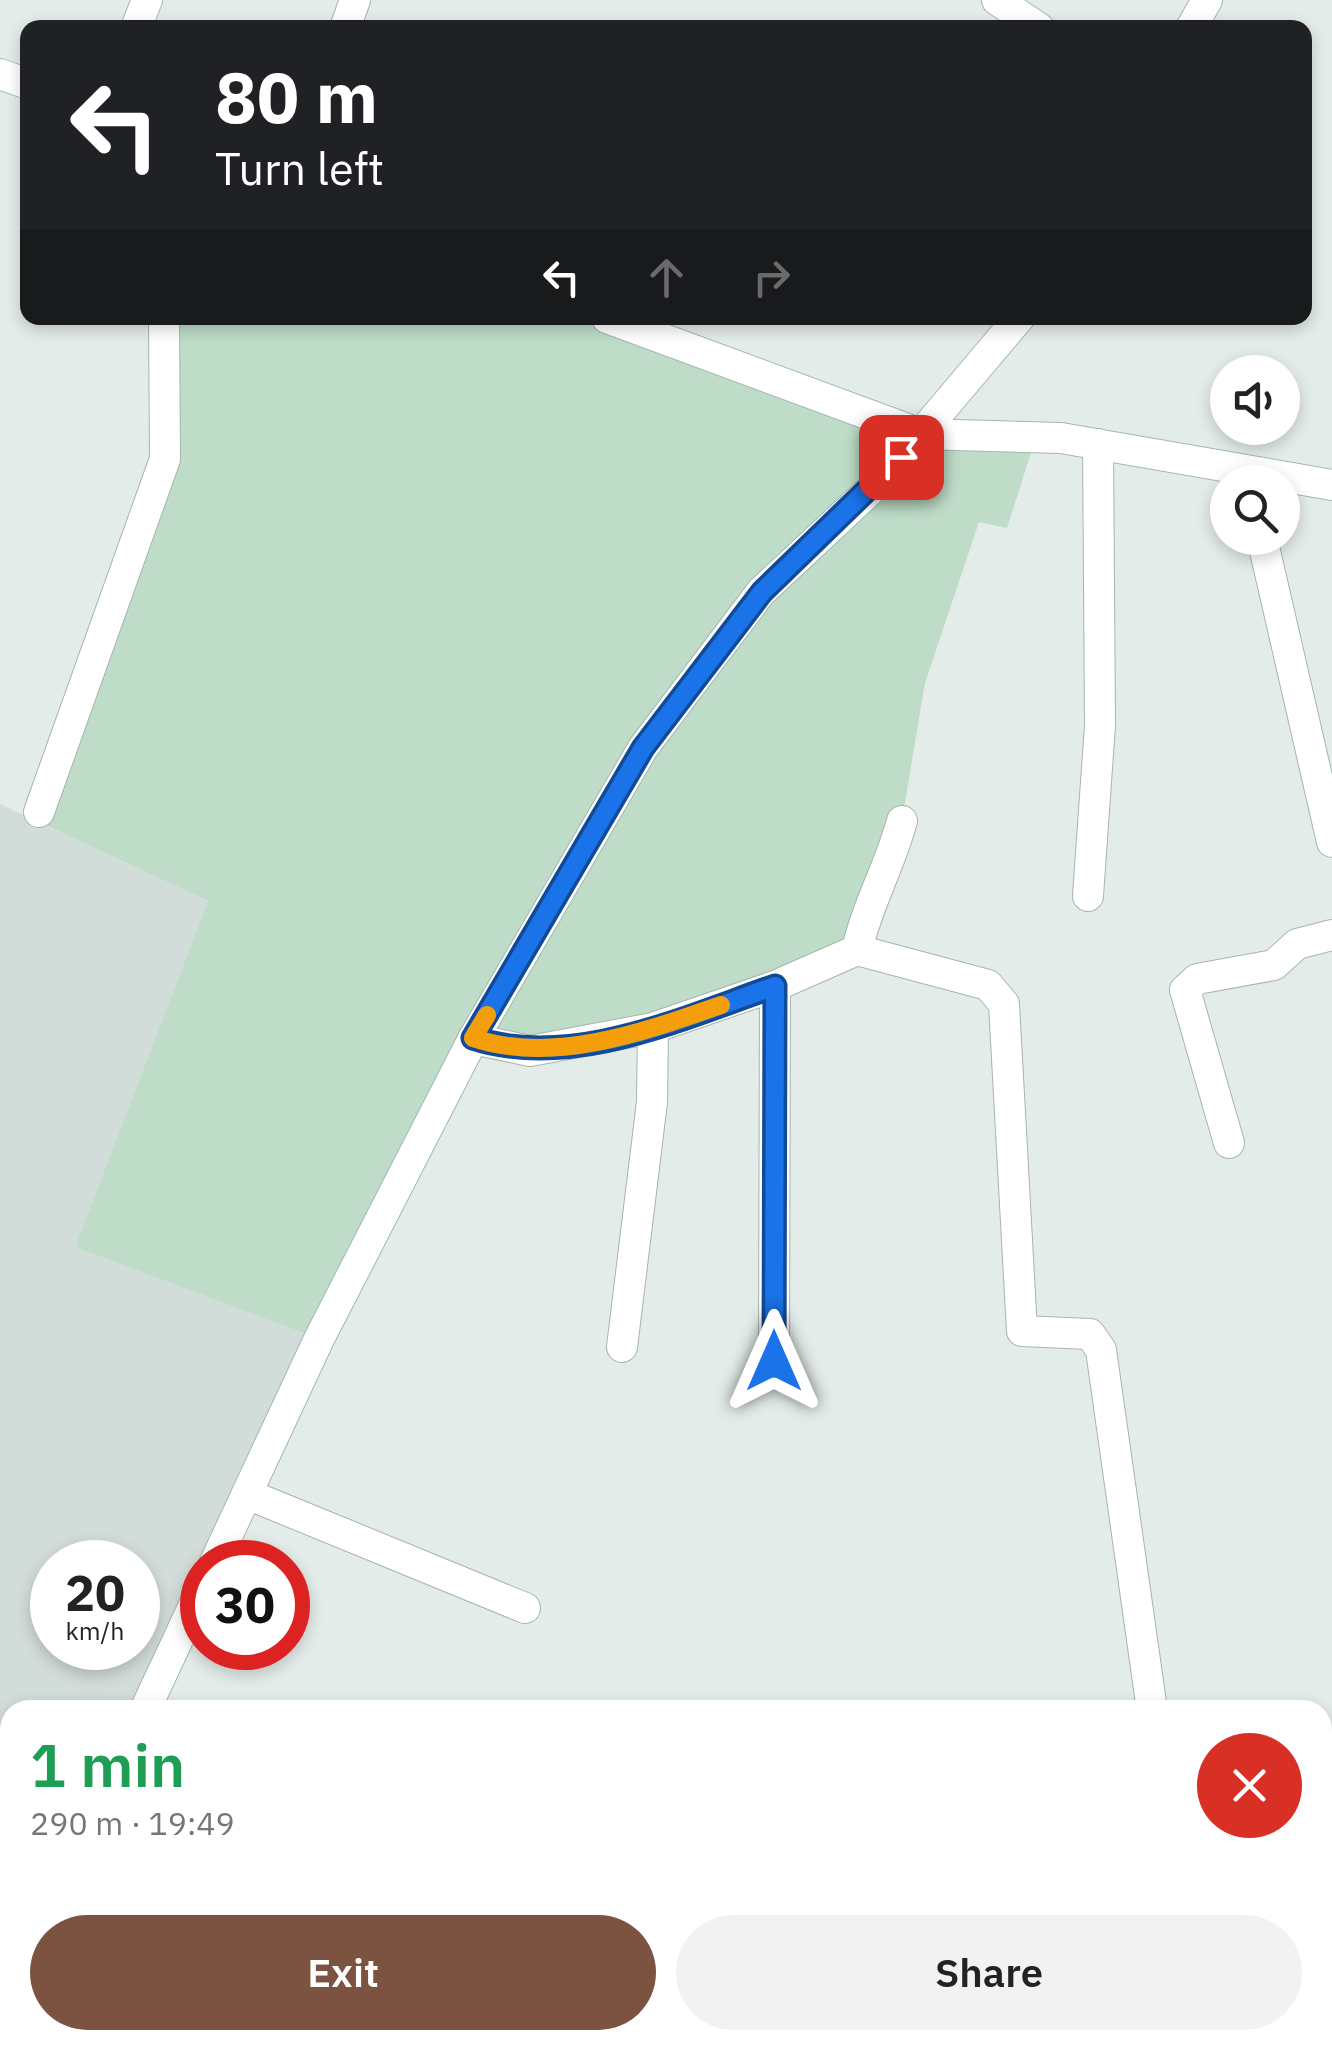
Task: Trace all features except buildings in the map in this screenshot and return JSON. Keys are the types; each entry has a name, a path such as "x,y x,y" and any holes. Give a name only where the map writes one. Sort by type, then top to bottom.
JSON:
{"street":[{"path":"997,0 1027,20"},
{"path":"39,812 165,459 164,325"},
{"path":"626,325 921,434 1061,438 1210,468"},
{"path":"225,1540 318,1339 473,1038 643,748 762,592 882,480 1013,325"},
{"path":"1088,896 1100,724 1098,444"},
{"path":"1300,482 1332,485"},
{"path":"1266,555 1332,842"},
{"path":"858,950 865,914 891,860 902,821"},
{"path":"1229,1143 1185,990 1196,978 1274,965 1297,944 1332,935"},
{"path":"473,1038 530,1051 654,1028 775,986 858,950 988,986 1004,1004 1022,1331 1090,1334 1101,1350 1151,1700"},
{"path":"774,1361 775,986"},
{"path":"622,1347 652,1102 654,1028"},
{"path":"247,1494 525,1608"},
{"path":"150,1700 180,1635"}],"shaded area":[{"path":"0,804 208,901 75,1247 319,1339 214,1540 180,1540 180,1635 150,1700 0,1700"}],"green space":[{"path":"168,325 626,325 921,434 1036,437 1007,528 979,522 925,683 902,821 857,950 598,1040 473,1039 319,1339 75,1247 208,901 41,823 171,456"}],"slow traffic":[{"path":"487,1015 473,1038 501,1048 530,1051 654,1028 721,1005"}],"route":[{"path":"774,1361 775,986 654,1028 598,1040 530,1051 501,1048 473,1038 643,748 762,592 882,480 901,457"}]}
